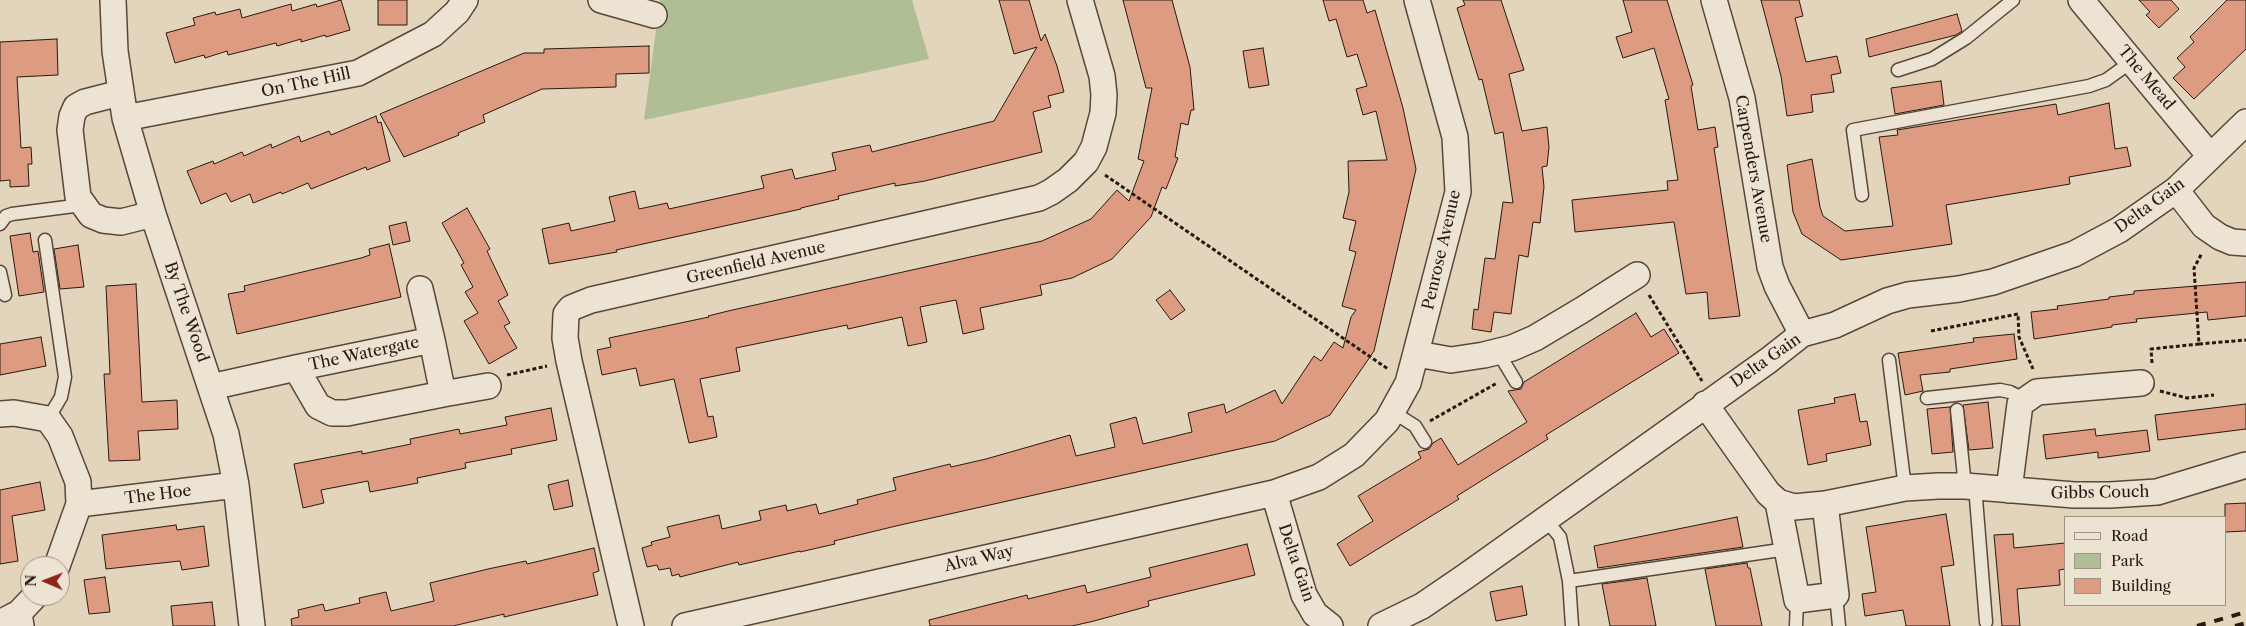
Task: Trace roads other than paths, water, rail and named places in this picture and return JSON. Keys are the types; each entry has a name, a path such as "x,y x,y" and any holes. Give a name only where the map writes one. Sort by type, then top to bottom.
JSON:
{"street":[{"name":"By The Wood","path":"113,0 120,93 125,118 153,214 212,387 226,434 236,485 252,626"},
{"name":"On The Hill","path":"125,118 358,73 433,34 452,17 464,0"},
{"path":"601,0 654,15"},
{"name":"Greenfield Avenue","path":"631,626 569,361 565,338 566,314 571,308 579,304 1039,198 1068,180 1086,162 1100,131 1104,95 1102,76 1080,0"},
{"name":"Penrose Avenue","path":"1274,493 1319,477 1354,455 1401,417 1408,383 1455,208 1459,180 1455,137 1417,0"},
{"name":"Carpenders Avenue","path":"1714,0 1742,98 1770,267 1777,286 1802,334"},
{"name":"The Mead","path":"2082,0 2210,156"},
{"path":"120,93 84,102 76,107 72,116 70,130 78,197 91,215 103,220 122,222 153,214"},
{"name":"Delta Gain","path":"1381,626 1422,606 1546,520 1709,401 1769,360 1802,334 1835,325 1887,301 1908,295 1959,289 1993,282 2074,254 2119,230 2176,190 2246,122"},
{"path":"2176,190 2204,226 2232,242 2246,243"},
{"path":"1416,354 1452,360 1502,359 1637,275"},
{"name":"The Watergate","path":"420,289 443,394"},
{"name":"The Watergate","path":"212,387 432,340"},
{"name":"The Watergate","path":"296,368 318,406 332,413 346,413 488,386"},
{"path":"2009,490 2020,404 2031,396 2147,383"},
{"path":"1709,401 1768,493 1778,502 1797,600 1836,595 1825,504"},
{"path":"0,414 14,413 48,419 60,436 78,482 79,504 61,556"},
{"name":"Gibbs Couch","path":"1778,502 1794,507 1825,504 1905,488 1970,486 2092,495 2158,492 2246,465"},
{"name":"The Hoe","path":"79,504 236,485"},
{"name":"Delta Gain","path":"1274,493 1304,595 1315,614 1330,626"},
{"name":"Alva Way","path":"685,626 1274,493"}],"lane":[{"path":"1898,70 1932,59 1966,38 2013,0"},
{"path":"1862,195 1853,130 2089,86 2106,80 2131,62"},
{"path":"0,224 6,216 12,214 82,205"},
{"path":"44,240 65,377 61,397 48,419"},
{"path":"0,272 4,296"},
{"path":"1502,359 1516,382"},
{"path":"1889,360 1905,488"},
{"path":"1927,398 2000,390 2031,396"},
{"path":"1957,410 1970,486 1986,622"},
{"path":"1401,417 1414,426 1425,442"},
{"path":"1546,520 1560,537 1569,581 1572,626"},
{"path":"1569,581 1787,549"},
{"path":"1836,595 1839,626"},
{"path":"1796,626 1797,600"}],"railway":[{"path":"2197,626 2246,612"},
{"path":"2235,626 2246,623"}]}
